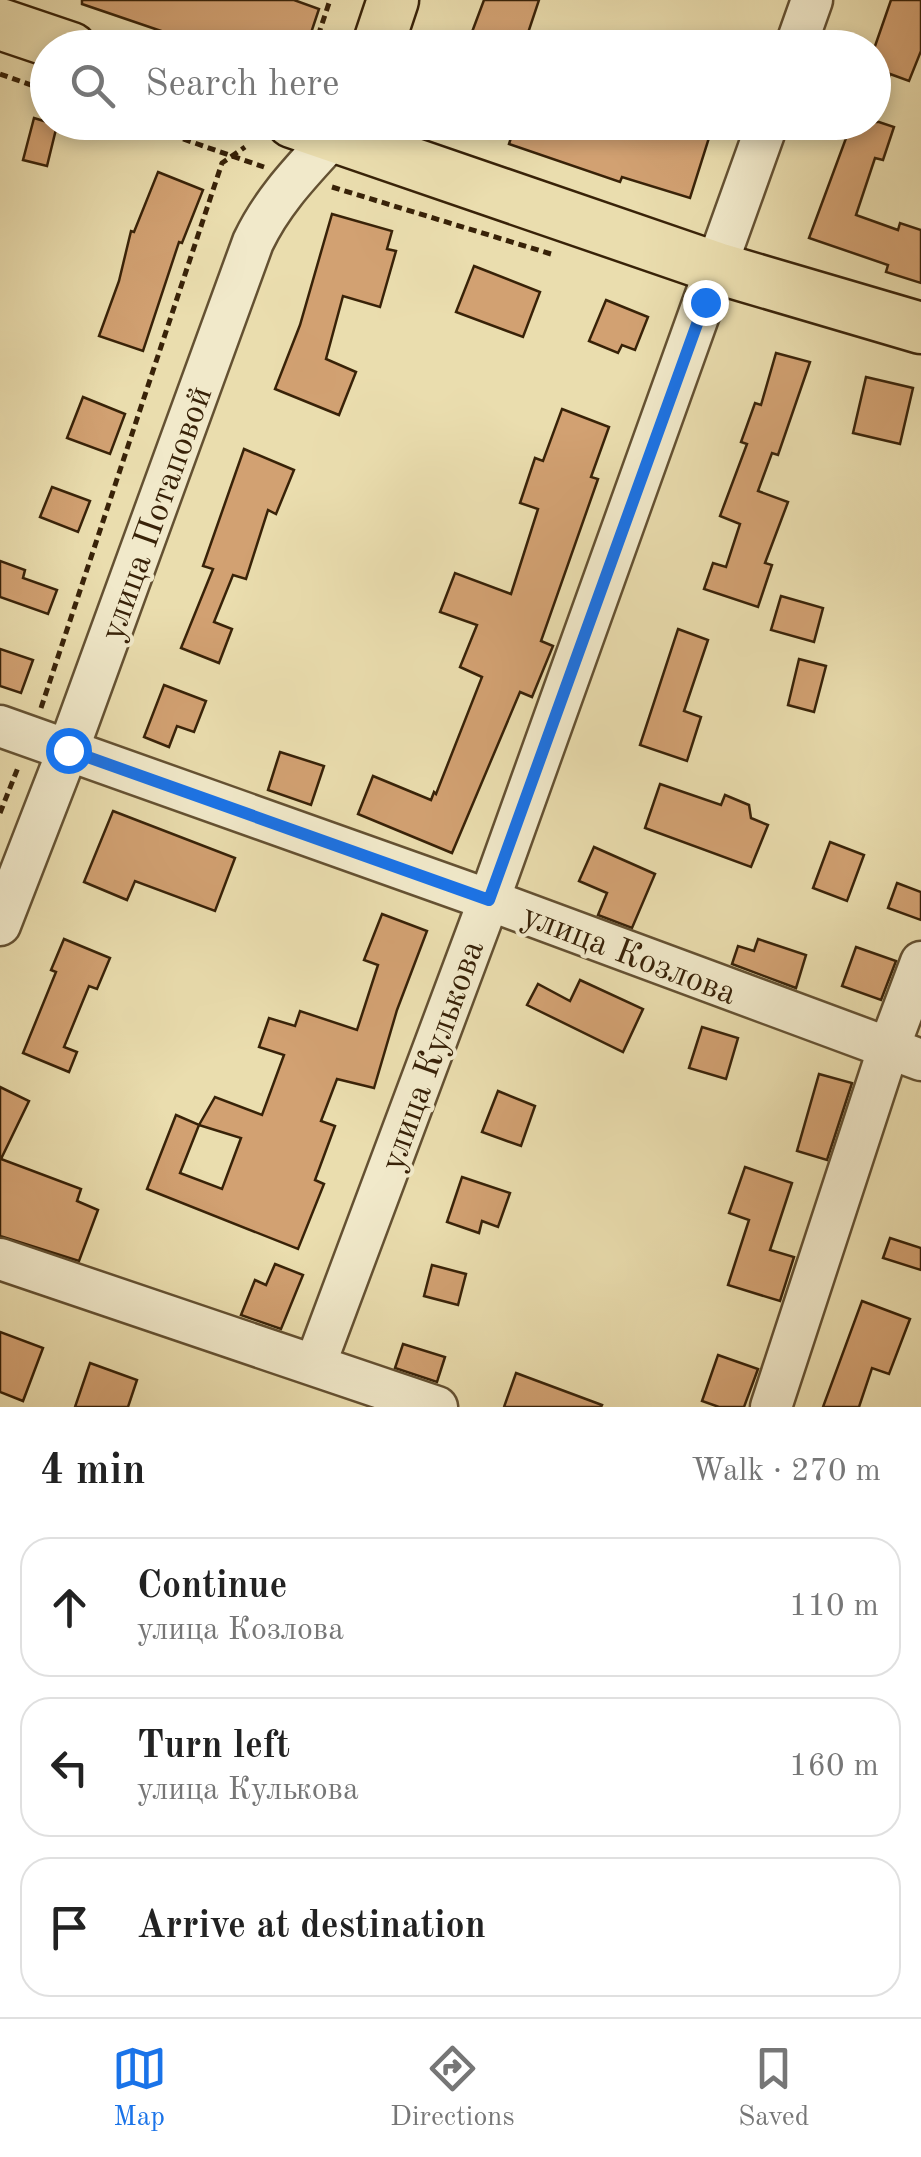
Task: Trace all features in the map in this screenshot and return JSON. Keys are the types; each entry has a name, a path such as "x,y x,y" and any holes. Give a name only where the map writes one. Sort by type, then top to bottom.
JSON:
{"main road":[{"path":"382,30 393,0"},
{"path":"0,24 30,34"},
{"path":"359,140 717,268 921,328"}],"street":[{"path":"801,30 812,0"},
{"name":"улица Потаповой","path":"0,924 33,738 253,242 268,211 296,176 316,140"},
{"name":"улица Кулькова","path":"315,1366 489,900 762,140"},
{"name":"улица Козлова","path":"33,738 489,900 905,1054"},
{"path":"771,1407 905,1054 921,962"},
{"path":"0,1259 437,1407"}],"path":[{"path":"320,30 330,0"},
{"path":"0,74 30,85"},
{"path":"183,140 556,256"},
{"path":"0,813 33,738 222,163 245,148"}],"building":[{"path":"82,0 294,0 319,9 312,30 158,30 82,4"},
{"path":"484,0 539,0 529,30 473,30"},
{"path":"891,0 921,0 921,51 909,81 891,74 891,30 881,30"},
{"path":"30,133 30,140 53,140 47,166 23,160"},
{"path":"510,140 708,140 690,198 622,177 620,182 509,144"},
{"path":"845,140 890,140 883,160 875,158 856,215 898,230 900,223 921,230 921,283 886,272 888,265 809,238"},
{"path":"158,172 203,190 182,243 179,242 143,351 99,336 119,281 131,231 134,232"},
{"path":"332,214 392,231 387,249 396,251 380,307 343,296 326,359 356,372 339,415 275,389 300,325"},
{"path":"474,266 540,292 523,337 456,312"},
{"path":"606,300 648,317 635,350 622,345 618,353 589,341"},
{"path":"776,353 810,362 778,455 772,453 758,491 788,502 765,563 772,565 758,607 704,589 713,563 726,567 740,524 720,516 747,444 741,442 755,403 761,405"},
{"path":"866,377 913,388 900,444 853,433"},
{"path":"83,397 125,414 110,454 67,438"},
{"path":"562,409 609,427 591,477 598,479 541,641 553,646 532,697 520,692 452,853 358,814 373,776 431,800 436,794 482,677 460,667 477,625 440,612 455,573 511,594 538,509 520,503 535,458 543,461"},
{"path":"244,449 294,470 276,514 268,510 246,579 233,575 214,622 232,629 219,663 181,648 213,569 203,566"},
{"path":"52,487 90,501 78,532 40,517"},
{"path":"0,561 25,570 23,578 57,590 48,614 0,597"},
{"path":"781,596 823,608 814,642 771,630"},
{"path":"678,629 708,640 684,711 701,717 687,761 640,745"},
{"path":"0,649 33,660 21,693 0,686"},
{"path":"799,659 826,666 814,712 788,705"},
{"path":"164,685 206,701 194,732 177,726 169,747 144,737"},
{"path":"280,752 324,766 311,805 268,790"},
{"path":"660,784 721,805 725,795 749,805 751,818 768,825 751,867 645,828"},
{"path":"113,811 235,858 215,911 135,881 127,900 84,882"},
{"path":"830,842 864,855 847,901 813,888"},
{"path":"594,847 655,874 632,928 598,915 607,893 579,881"},
{"path":"897,883 921,892 921,920 888,908"},
{"path":"382,914 427,931 397,1010 374,1088 337,1079 321,1121 335,1126 315,1180 324,1184 298,1249 147,1189 176,1115 199,1125 215,1097 262,1115 284,1055 259,1047 269,1018 295,1026 300,1011 357,1030 378,965 364,960","holes":["199,1125 241,1138 222,1189 180,1173"]},
{"path":"64,939 110,958 97,989 89,986 64,1047 77,1052 69,1072 23,1053 56,972 51,970"},
{"path":"758,939 806,955 796,988 732,964 738,946 754,951"},
{"path":"856,947 896,961 881,1000 842,986"},
{"path":"580,980 643,1009 623,1052 527,1005 538,984 570,1001"},
{"path":"702,1027 738,1038 726,1079 689,1068"},
{"path":"819,1074 852,1083 827,1160 797,1151"},
{"path":"0,1087 29,1101 1,1159 81,1189 77,1201 98,1210 79,1261 0,1236"},
{"path":"498,1091 535,1106 521,1146 482,1132"},
{"path":"745,1167 792,1183 770,1250 794,1257 780,1301 728,1285 749,1220 729,1213"},
{"path":"462,1177 510,1193 498,1227 482,1221 479,1233 447,1222"},
{"path":"890,1238 921,1248 921,1270 883,1258"},
{"path":"275,1264 303,1275 281,1329 241,1315 255,1280 266,1285"},
{"path":"432,1265 466,1274 458,1305 424,1296"},
{"path":"862,1301 910,1319 889,1374 872,1368 859,1407 823,1407"},
{"path":"0,1332 43,1348 23,1401 0,1392"},
{"path":"403,1344 445,1357 437,1382 395,1368"},
{"path":"718,1355 758,1369 744,1407 719,1407 702,1401"},
{"path":"90,1363 137,1380 128,1407 75,1407"},
{"path":"516,1373 602,1405 504,1407"}],"route":[{"path":"68,750 489,900 705,302"}]}
